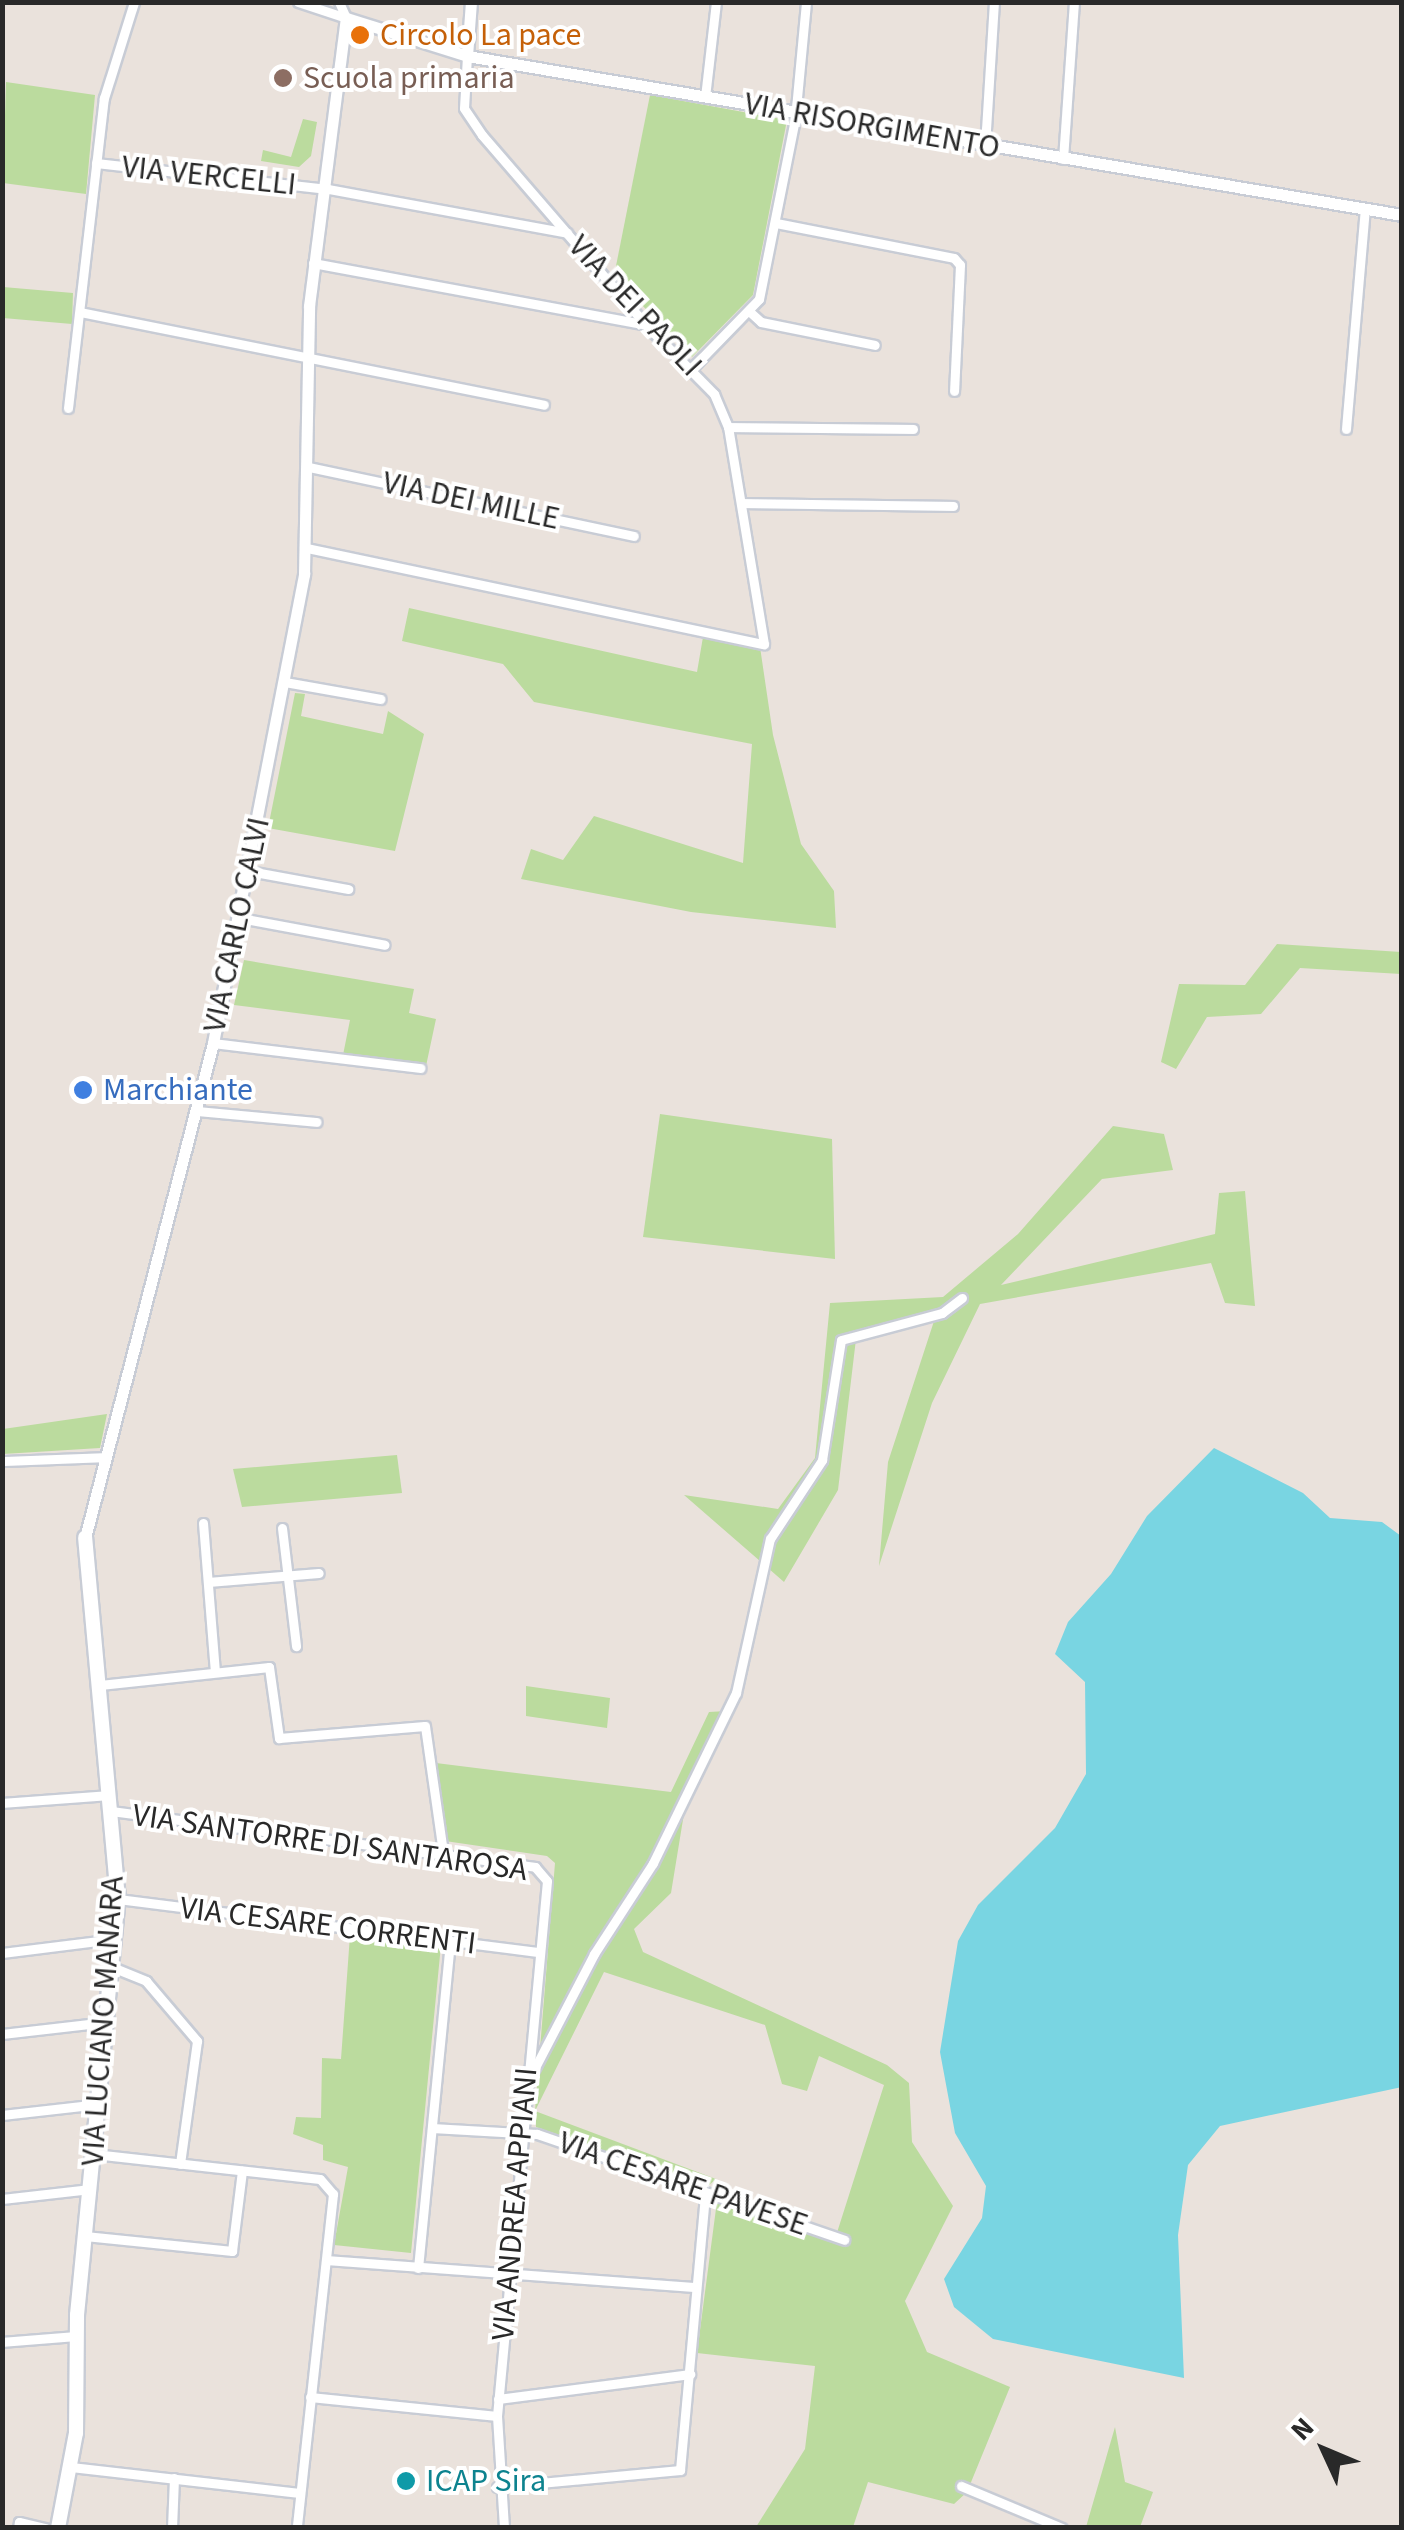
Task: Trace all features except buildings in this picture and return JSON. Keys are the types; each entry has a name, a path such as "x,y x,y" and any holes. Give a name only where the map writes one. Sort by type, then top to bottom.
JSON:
{"main road":[{"name":"VIA LUCIANO MANARA","path":"58,2528 70,2466 76,2336 118,1899 85,1538"}],"street":[{"path":"68,408 104,98 134,2"},
{"path":"298,2 346,18"},
{"path":"339,2 346,18"},
{"path":"467,56 471,2"},
{"path":"704,96 716,2"},
{"path":"692,368 750,312 765,279 796,113 806,2"},
{"path":"985,145 994,2"},
{"path":"1063,158 1074,2"},
{"name":"VIA RISORGIMENTO","path":"346,18 467,56 1402,215"},
{"name":"VIA CARLO CALVI","path":"104,1456 213,1043 308,548 313,263 346,18"},
{"name":"VIA DEI PAOLI","path":"308,548 764,644 728,427 692,368 646,326 482,135 464,108 467,56"},
{"name":"VIA VERCELLI","path":"96,163 322,188 566,233"},
{"path":"1346,429 1366,209"},
{"path":"776,223 954,258 960,265 954,391"},
{"path":"313,263 646,326"},
{"path":"80,312 544,405"},
{"path":"750,312 761,322 875,345"},
{"path":"728,427 913,429"},
{"name":"VIA DEI MILLE","path":"309,467 634,536"},
{"path":"742,504 953,506"},
{"path":"285,682 380,699"},
{"path":"248,871 348,889"},
{"path":"240,918 385,945"},
{"path":"213,1043 420,1068"},
{"path":"196,1111 316,1122"},
{"path":"524,2088 683,1807 736,1693 770,1539 822,1460 841,1340 942,1313 962,1298"},
{"path":"2,1462 104,1456"},
{"name":"VIA LUCIANO MANARA","path":"85,1538 104,1456"},
{"path":"202,1523 215,1672"},
{"path":"282,1528 296,1646"},
{"path":"208,1582 318,1573"},
{"path":"100,1684 269,1667 279,1738 425,1726 443,1853"},
{"name":"VIA SANTORRE DI SANTAROSA","path":"2,1802 110,1803 535,1867 547,1880"},
{"name":"VIA ANDREA APPIANI","path":"504,2528 497,2487 496,2416 524,2088 547,1880"},
{"name":"VIA CESARE CORRENTI","path":"118,1899 538,1952"},
{"path":"2,1953 115,1939"},
{"path":"418,2268 450,1941"},
{"path":"112,1968 146,1981 197,2041 180,2164"},
{"path":"2,2034 106,2022"},
{"path":"2,2115 98,2104"},
{"name":"VIA CESARE PAVESE","path":"432,2128 537,2134 705,2193 719,2192 844,2240"},
{"path":"94,2154 320,2179 332,2194 296,2528"},
{"path":"86,2236 232,2252 242,2170"},
{"path":"2,2199 90,2189"},
{"path":"497,2487 680,2470 705,2193"},
{"path":"327,2260 696,2287"},
{"path":"2,2342 76,2336"},
{"path":"498,2399 690,2374"},
{"path":"310,2398 496,2416"},
{"path":"70,2466 300,2492"},
{"path":"172,2528 174,2478"},
{"path":"962,2486 1062,2528"},
{"path":"18,2528 19,2522 46,2528"}],"green space":[{"path":"6,82 95,95 86,194 3,183"},
{"path":"650,95 787,120 753,295 692,357 614,276"},
{"path":"303,119 317,122 311,156 299,167 261,161 263,150 291,157"},
{"path":"3,287 73,293 72,324 3,318"},
{"path":"409,608 697,672 703,637 760,647 773,735 801,844 834,891 836,928 691,912 521,879 531,849 563,860 594,816 743,863 752,744 534,702 503,664 402,641"},
{"path":"295,693 305,694 301,716 383,734 388,711 424,734 395,851 268,828"},
{"path":"1277,944 1401,952 1401,974 1300,968 1261,1014 1207,1017 1176,1069 1161,1062 1179,984 1245,985"},
{"path":"244,960 414,989 409,1013 436,1019 426,1066 343,1055 350,1020 234,1005"},
{"path":"660,1114 832,1139 835,1259 643,1237"},
{"path":"1113,1126 1164,1134 1173,1170 1102,1179 1001,1285 1215,1234 1219,1193 1245,1191 1255,1306 1225,1303 1211,1263 980,1304 932,1403 879,1566 888,1462 935,1318 856,1339 838,1490 784,1582 684,1495 778,1509 815,1458 830,1303 943,1297 1018,1234"},
{"path":"107,1414 100,1448 3,1454 3,1429"},
{"path":"397,1455 402,1493 242,1507 233,1469"},
{"path":"526,1686 610,1698 607,1728 526,1716"},
{"path":"727,1711 688,1789 671,1893 634,1929 643,1952 887,2065 909,2083 912,2142 953,2206 905,2301 927,2352 1010,2387 967,2492 954,2504 868,2482 853,2527 756,2527 805,2449 815,2366 697,2353 717,2201 834,2242 884,2085 819,2056 807,2091 782,2084 765,2025 604,1972 535,2111 555,1863 547,1856 445,1841 436,1763 671,1792 709,1712"},
{"path":"350,1935 441,1945 411,2253 334,2245 348,2167 323,2160 323,2145 293,2134 296,2117 321,2118 322,2058 341,2059"},
{"path":"535,2111 716,2179 707,2187 536,2127"},
{"path":"1115,2427 1125,2482 1153,2492 1140,2527 1086,2527"}],"water":[{"path":"1214,1448 1303,1493 1330,1518 1382,1522 1401,1536 1402,2087 1220,2126 1188,2165 1178,2235 1184,2378 993,2339 954,2307 944,2279 982,2218 986,2186 955,2133 940,2052 958,1941 978,1905 1055,1828 1086,1774 1085,1682 1055,1654 1068,1622 1111,1574 1147,1516"}],"place":[{"name":"Circolo La pace","path":"360,35"},
{"name":"Scuola primaria","path":"283,78"},
{"name":"Marchiante","path":"83,1090"},
{"name":"ICAP Sira","path":"406,2481"}]}
